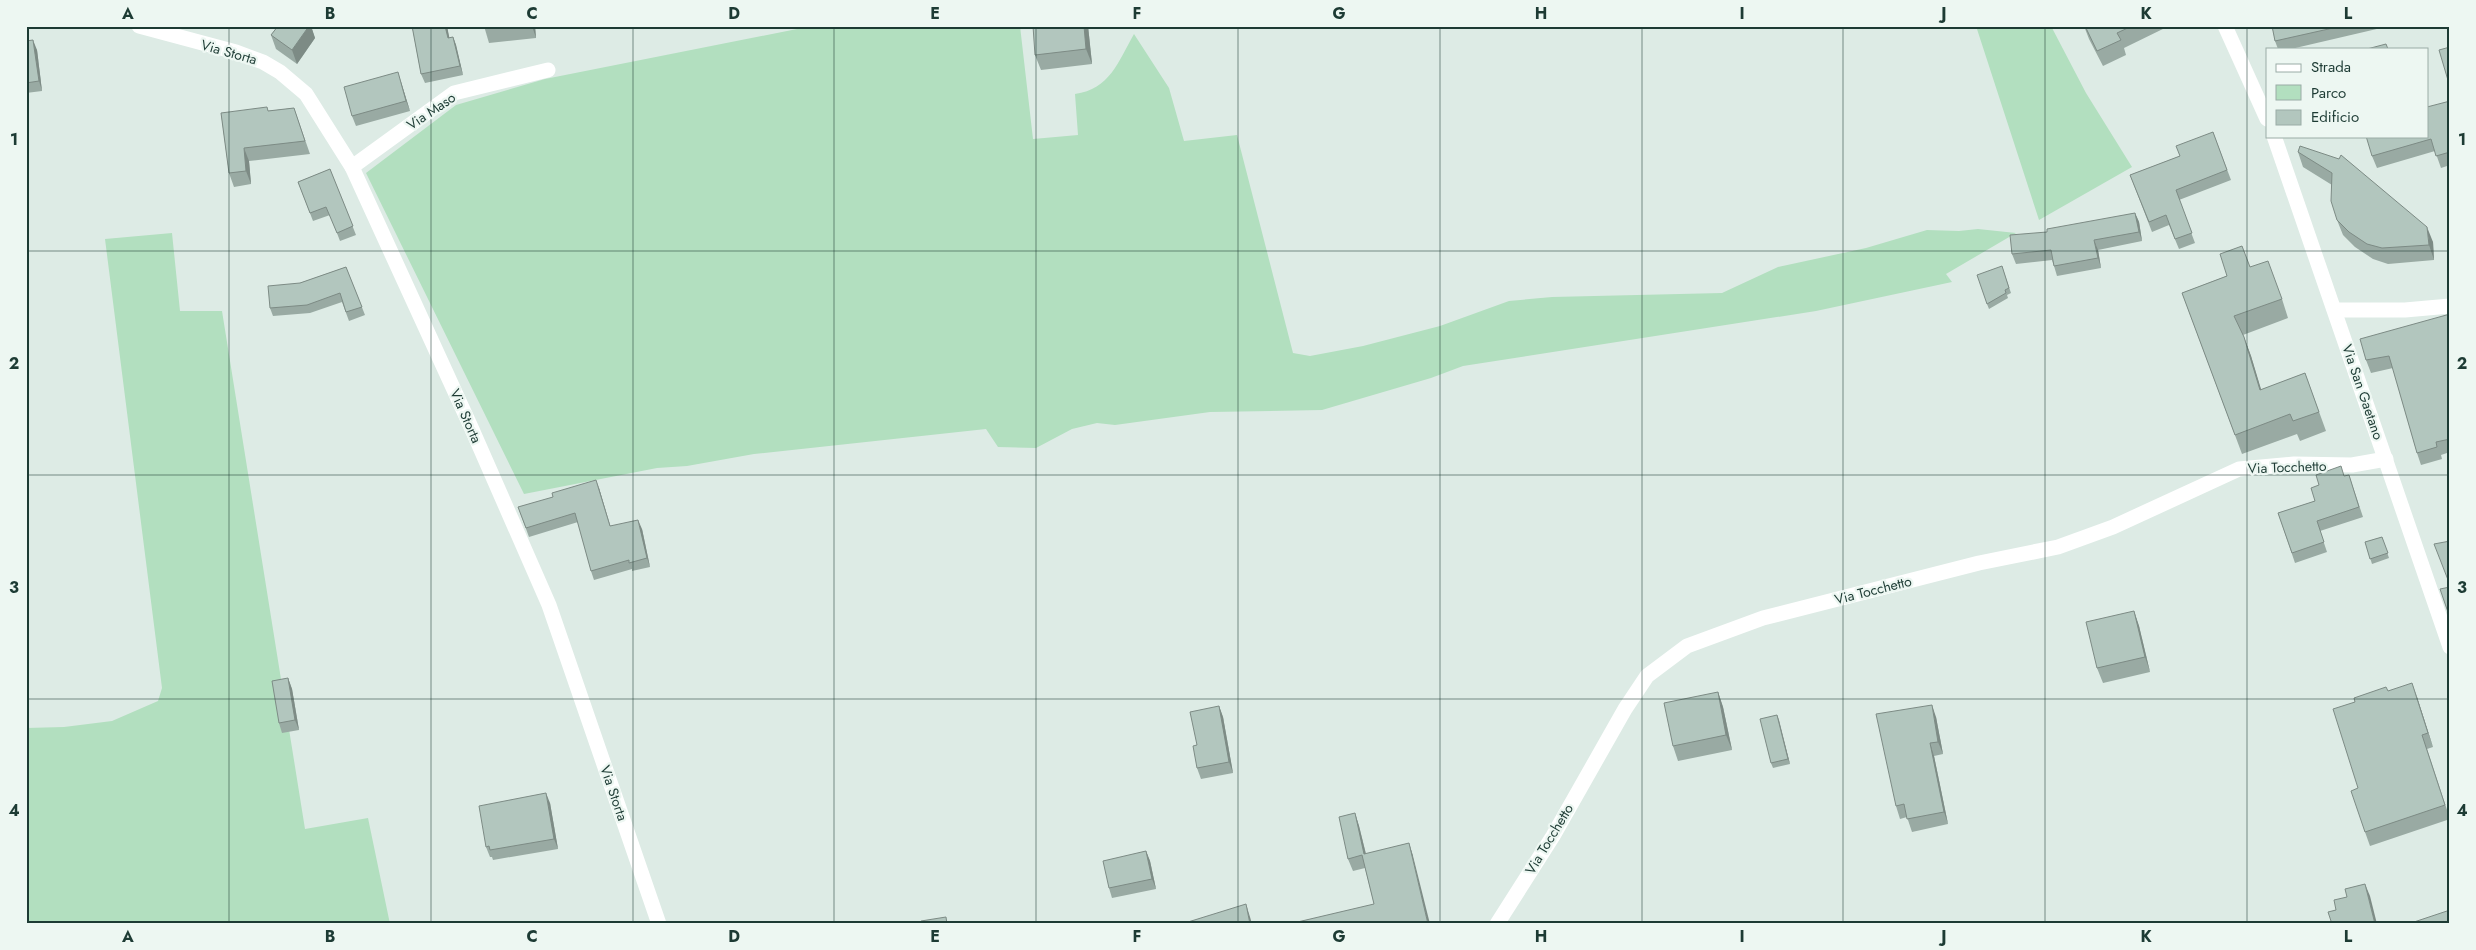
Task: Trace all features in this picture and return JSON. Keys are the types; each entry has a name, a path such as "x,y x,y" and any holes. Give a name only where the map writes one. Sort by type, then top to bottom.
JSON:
{"street":[{"name":"Via Storta","path":"139,26 236,52 263,62 280,72 306,94 352,167 471,427 549,605 659,924"},
{"path":"2225,26 2266,117"},
{"name":"Via Maso","path":"352,167 454,94 548,70"},
{"name":"Via San Gaetano","path":"2275,138 2450,648"},
{"path":"2335,310 2405,310 2450,306"},
{"name":"Via Tocchetto","path":"1497,924 1553,836 1625,709 1647,676 1687,646 1782,613 1979,563 2058,547 2113,527 2239,469 2294,464 2352,465 2386,459"}],"green space":[{"path":"812,26 1020,26 1033,139 1078,135 1075,94 1097,86 1112,73 1134,34 1169,88 1184,141 1237,135 1293,353 1310,356 1363,346 1440,326 1509,301 1552,297 1722,293 1778,267 1866,248 1927,230 1959,231 1978,229 2016,233 1946,274 1952,282 1816,311 1463,366 1431,378 1322,410 1210,412 1115,425 1097,423 1072,429 1036,448 998,447 986,429 754,454 687,466 657,468 524,494 366,173 456,105 545,79"},
{"path":"1976,26 2051,26 2086,93 2132,167 2039,220"},
{"path":"172,233 180,311 222,311 305,829 368,818 390,924 26,924 26,728 64,727 112,721 158,701 162,688 105,239"}],"building":[{"path":"278,26 309,26 292,50 271,35"},
{"path":"412,26 445,26 448,38 453,37 460,66 421,74"},
{"path":"484,26 501,26 484,28"},
{"path":"1033,26 1084,26 1086,49 1035,55"},
{"path":"2085,26 2132,26 2117,33 2121,40 2097,51"},
{"path":"2272,26 2342,26 2275,41"},
{"path":"33,40 39,81 26,83 26,41"},
{"path":"2386,44 2388,48 2371,48"},
{"path":"2450,47 2450,87 2439,50"},
{"path":"398,72 406,101 352,116 344,87"},
{"path":"2450,101 2450,152 2436,156 2431,139 2372,156 2367,138 2428,138 2428,107"},
{"path":"267,107 268,111 294,108 305,141 244,148 246,171 229,173 221,113"},
{"path":"2213,132 2227,170 2176,190 2192,233 2175,239 2166,215 2149,222 2130,175 2180,156 2176,146"},
{"path":"2300,146 2339,159 2341,155 2427,227 2429,245 2382,248 2367,244 2349,232 2337,220 2331,201 2332,173 2298,152"},
{"path":"330,169 353,226 337,233 326,207 310,213 298,182"},
{"path":"2135,213 2139,232 2094,240 2098,258 2054,266 2051,250 2012,254 2010,235 2047,232 2047,229"},
{"path":"2242,246 2250,267 2268,261 2282,299 2234,316 2244,337 2260,390 2305,373 2319,412 2293,421 2290,414 2235,435 2182,293 2227,276 2220,254"},
{"path":"2002,266 2009,288 2005,290 2006,293 1987,304 1977,275"},
{"path":"346,267 362,307 346,312 340,293 307,305 270,308 268,286 300,283"},
{"path":"2450,314 2450,439 2436,442 2437,447 2417,453 2389,356 2366,360 2360,339"},
{"path":"2341,466 2344,476 2349,475 2359,507 2317,521 2324,542 2292,553 2278,513 2315,501 2311,488 2319,485 2316,475"},
{"path":"596,480 610,526 638,520 647,558 629,563 629,560 591,571 575,513 526,528 518,507 553,497 552,493"},
{"path":"2382,537 2388,553 2370,559 2365,542"},
{"path":"2450,541 2450,585 2434,544"},
{"path":"2450,587 2450,618 2440,589"},
{"path":"2134,611 2145,657 2097,668 2086,622"},
{"path":"288,678 295,720 279,723 272,681"},
{"path":"2412,683 2428,733 2422,735 2445,805 2365,832 2351,791 2358,788 2333,709 2355,702 2354,698 2386,687 2388,691"},
{"path":"1718,692 1726,735 1673,746 1664,703"},
{"path":"1932,705 1938,742 1930,743 1944,812 1907,819 1904,804 1896,806 1876,714"},
{"path":"1219,706 1229,762 1197,768 1193,746 1197,745 1190,712"},
{"path":"1777,715 1788,759 1771,763 1760,719"},
{"path":"546,793 554,839 490,850 489,846 486,847 479,806"},
{"path":"1355,813 1364,854 1409,843 1428,924 1289,924 1374,904 1362,855 1348,859 1339,817"},
{"path":"1146,851 1152,879 1109,888 1103,861"},
{"path":"2365,884 2375,924 2332,924 2328,912 2336,910 2334,900 2347,897 2345,889"},
{"path":"1246,904 1250,924 1178,924 1188,922"},
{"path":"2450,910 2450,924 2408,924"},
{"path":"946,917 947,924 922,924 921,921"}]}
